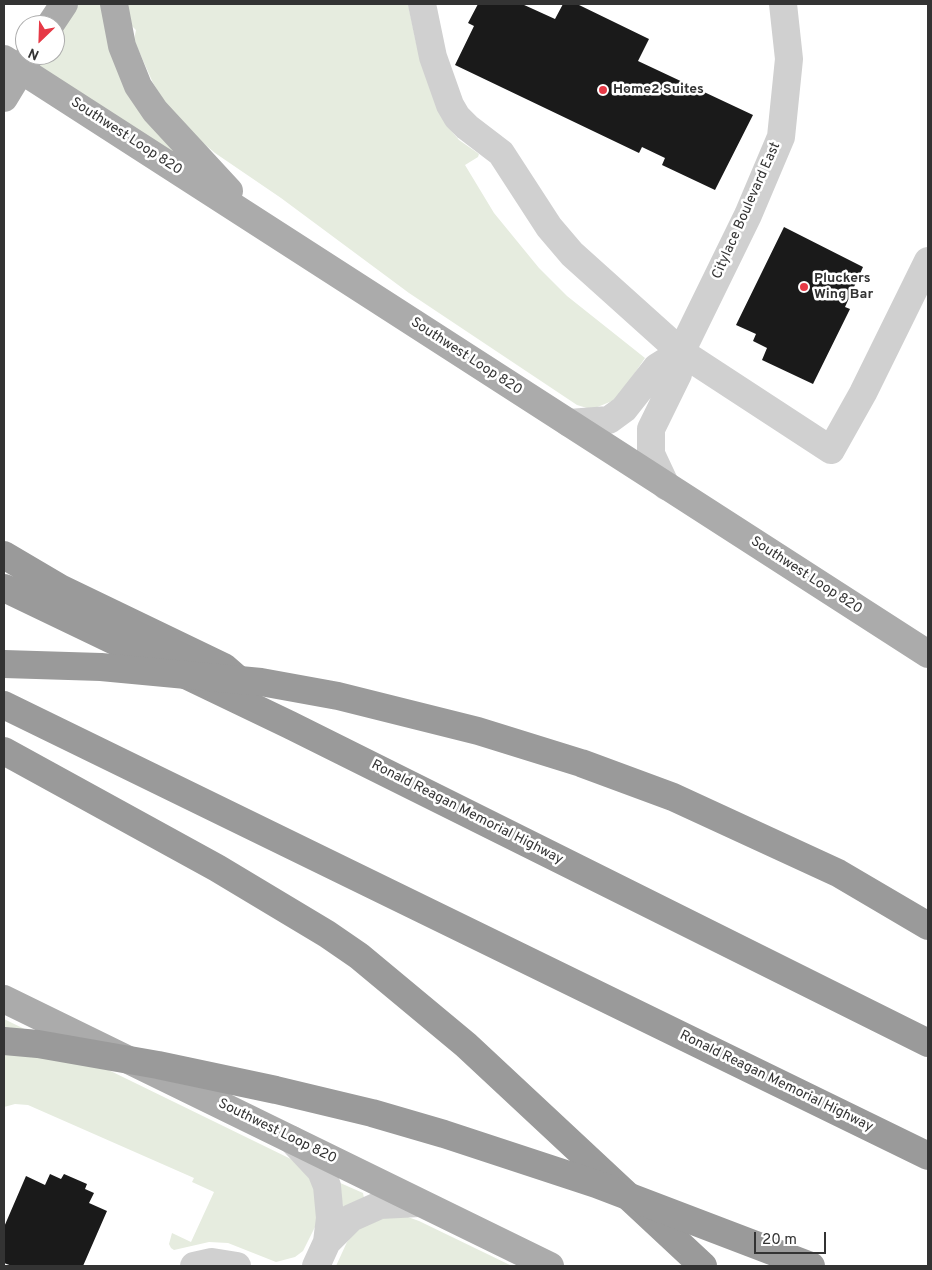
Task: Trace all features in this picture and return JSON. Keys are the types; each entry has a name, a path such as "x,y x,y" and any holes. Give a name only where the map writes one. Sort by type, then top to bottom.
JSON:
{"highway":[{"path":"4,555 60,588 224,667 290,724"},
{"name":"Ronald Reagan Memorial Highway","path":"4,588 290,724 928,1043"},
{"path":"4,664 101,667 261,682 338,696 478,730 581,763 700,809 838,873 928,926"},
{"name":"Ronald Reagan Memorial Highway","path":"4,705 928,1156"},
{"path":"4,751 217,868 327,934 359,956 466,1045 703,1266"},
{"path":"4,1041 38,1044 158,1065 372,1113 444,1134 596,1184 811,1266"}],"main road":[{"path":"57,15 64,4"},
{"path":"114,4 122,46 138,86 155,110 256,220"},
{"path":"4,98 16,65"},
{"name":"Southwest Loop 820","path":"24,65 256,220 928,654"},
{"name":"Southwest Loop 820","path":"4,999 550,1266"}],"lane":[{"path":"422,4 433,57 450,105 457,117 501,153 540,213 572,254 680,352 832,450 863,393 928,261"},
{"name":"Citylace Boulevard East","path":"680,352 748,215 780,137 790,59 783,4"},
{"path":"569,423 609,420 624,409 657,367 680,352"},
{"path":"666,486 651,454 651,429 678,374 680,352"},
{"path":"291,1138 321,1172 327,1186 330,1218 327,1242 316,1266"},
{"path":"327,1242 345,1223 365,1210 389,1204 419,1202"},
{"path":"194,1266 212,1262 236,1266"}],"shaded area":[{"path":"64,4 114,4 138,86 256,220 52,90 36,65 65,65 65,15 59,15"},
{"path":"127,4 408,4 417,47 448,127 459,140 479,154 478,157 465,165 494,213 539,268 567,296 645,358 617,399 595,408 577,405 409,293 281,198 215,153 196,137 164,101 153,83 134,40 136,30 130,24"},
{"path":"4,1019 295,1161 316,1187 317,1223 303,1251 295,1257 276,1262 228,1243 209,1242 174,1250 171,1248 169,1244 172,1233 191,1242 214,1192 192,1182 194,1178 28,1105 15,1104 4,1107"},
{"path":"338,1182 363,1193 364,1198 344,1212"},
{"path":"405,1216 512,1266 336,1266 347,1242 360,1226 379,1217"}],"building":[{"name":"Home2 Suites","path":"478,4 522,4 555,19 563,4 577,4 649,39 638,61 753,115 715,190 662,165 665,158 642,147 639,153 455,65 474,26 468,23"},
{"name":"Pluckers Wing Bar","path":"784,227 863,267 845,307 850,309 813,384 762,360 767,348 753,341 756,334 736,325"},
{"path":"50,1174 61,1179 64,1174 87,1184 85,1189 94,1193 89,1203 107,1211 83,1266 12,1266 4,1263 4,1227 26,1176 45,1185"}],"place":[{"name":"Home2 Suites","path":"603,90"},
{"name":"Pluckers Wing Bar","path":"804,287"}]}
